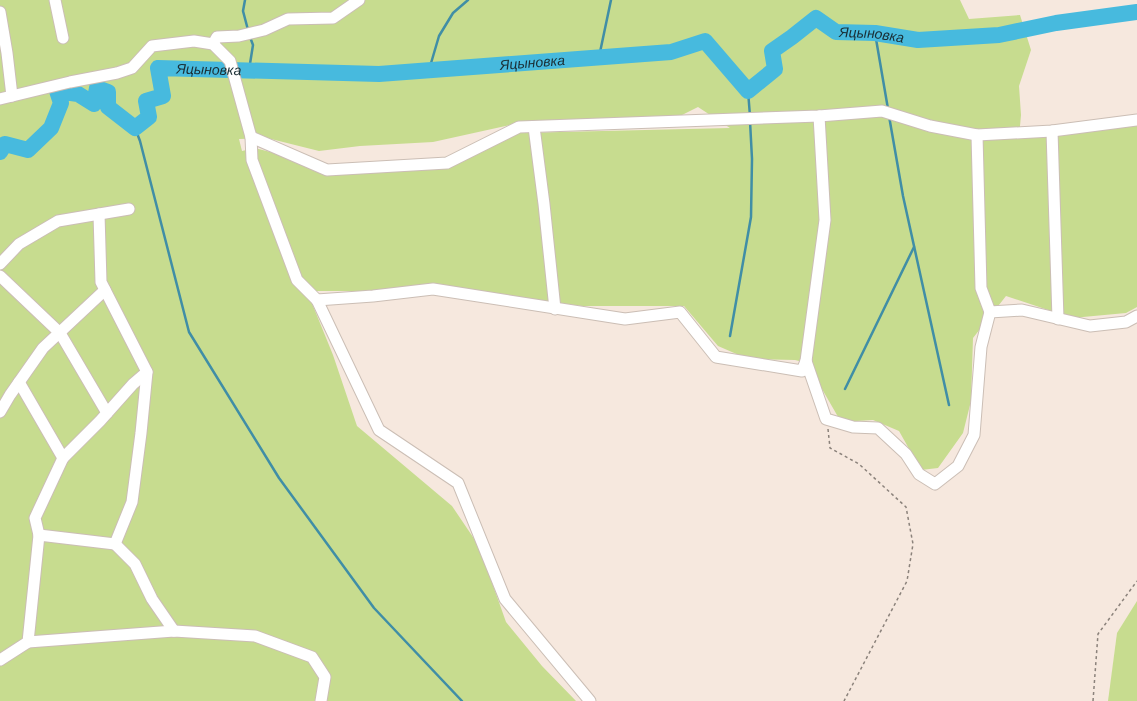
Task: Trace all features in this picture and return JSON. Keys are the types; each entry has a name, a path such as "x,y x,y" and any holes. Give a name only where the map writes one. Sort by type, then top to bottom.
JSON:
{"lane":[{"path":"55,0 63,38"},
{"path":"213,44 217,37 243,35 264,30 288,19 333,18 359,0"},
{"path":"0,12 12,96"},
{"path":"0,99 70,82 117,73 132,68 152,46 194,41 213,44 230,61 251,137 252,160 297,280 317,300 379,430 458,484 505,599 590,701"},
{"path":"251,137 327,170 446,163 519,127 819,116 882,111 930,126 977,135 1052,131 1137,120"},
{"path":"317,300 373,296 433,289 625,319 680,312 716,357 802,371 806,361 825,220 819,116"},
{"path":"534,127 556,309"},
{"path":"1052,131 1058,319"},
{"path":"806,361 826,419 853,426 878,428 906,454 920,474 935,484 958,466 974,434 981,347 990,312 981,288 977,135"},
{"path":"0,264 19,244 58,221 129,209"},
{"path":"99,214 101,282 147,372 132,502 115,544"},
{"path":"0,276 60,333 107,413"},
{"path":"0,412 43,348 105,290"},
{"path":"990,312 1022,310 1090,326 1126,322 1137,316"},
{"path":"28,642 39,535 35,518 63,458 133,384 147,372"},
{"path":"19,382 63,458"},
{"path":"39,535 115,544 135,564 152,598 174,630"},
{"path":"0,660 28,642 174,630 255,636 312,657 325,677 321,701"}],"path":[{"path":"826,419 830,448 859,464 906,507 913,544 907,581 844,701"},
{"path":"1093,701 1098,634 1137,582"}],"green space":[{"path":"0,0 960,0 969,19 1020,15 1031,50 1019,86 1021,115 1019,137 1137,120 1137,307 1126,313 1072,318 1006,296 973,338 971,401 963,433 938,468 921,470 899,431 873,420 841,422 807,363 795,360 748,359 718,346 684,306 582,306 532,300 385,291 307,291 333,355 357,426 452,506 479,546 506,622 542,666 576,701 0,701","holes":["698,107 730,128 518,133 458,155 390,165 320,165 255,148 242,151 239,139 267,138 319,151 360,146 433,142 514,124 584,119 674,119"]},
{"path":"1137,601 1137,701 1108,701 1117,633"}],"waterway":[{"path":"245,0 243,11 248,30"},
{"path":"429,70 439,36 453,13 468,0"},
{"path":"599,57 611,0"},
{"name":"Яцыновка","path":"0,152 5,144 28,150 51,128 61,103 57,91 78,94 94,104 97,88 108,92 108,107 135,128 149,117 146,101 163,96 158,68 379,74 671,52 705,41 748,91 775,69 772,51 816,18 836,32 875,33 918,40 999,35 1056,23 1137,12"},
{"path":"875,33 888,109"},
{"path":"249,70 253,45 250,37"},
{"path":"748,91 750,116"},
{"path":"889,116 903,196 949,405"},
{"path":"730,336 751,217 752,159 750,121"},
{"path":"135,128 140,141 189,332 279,478 374,608 462,701"},
{"path":"845,389 914,247"}]}
